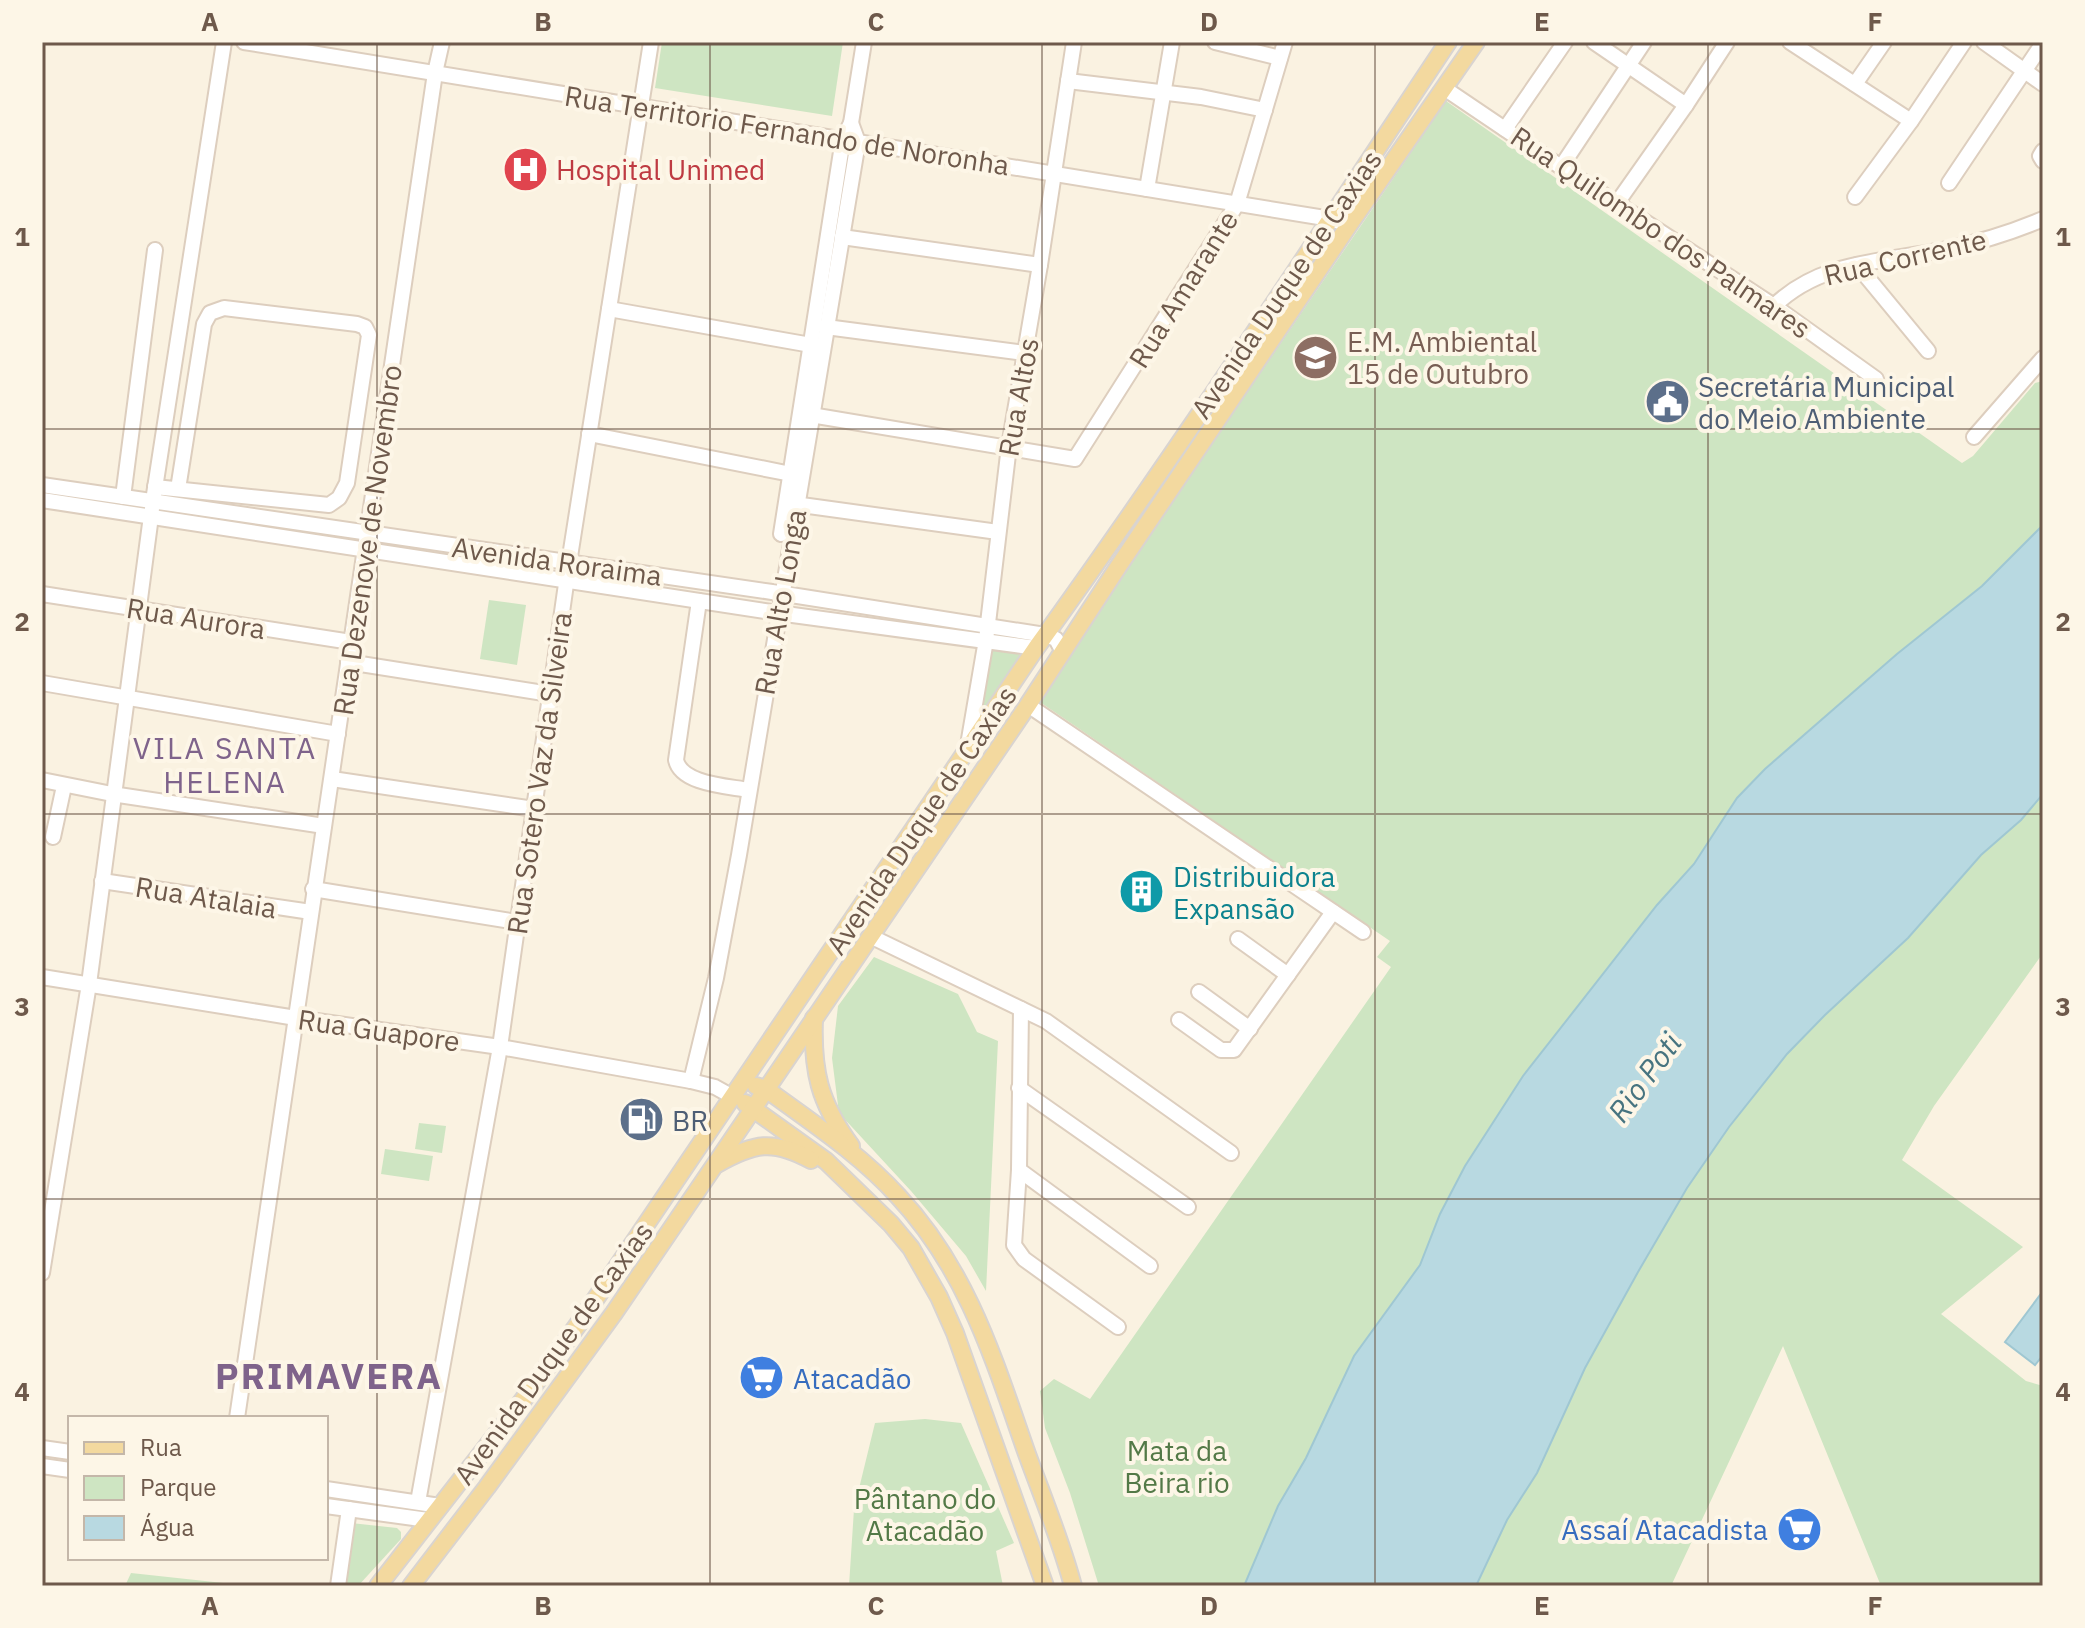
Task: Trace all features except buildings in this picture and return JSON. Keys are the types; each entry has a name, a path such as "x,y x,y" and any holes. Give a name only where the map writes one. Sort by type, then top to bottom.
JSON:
{"main road":[{"name":"Avenida Duque de Caxias","path":"378,1586 582,1319 1331,219 1448,42"},
{"name":"Avenida Duque de Caxias","path":"411,1586 614,1313 1476,42"},
{"path":"814,1017 813,1054 820,1093 830,1115 863,1164"},
{"path":"744,1082 766,1089 863,1164 897,1195 925,1228 961,1282 1003,1384 1073,1586"},
{"name":"Rua Guapore","path":"733,1097 753,1107 848,1180"},
{"path":"713,1167 740,1151 767,1145 795,1151 848,1180 911,1248 955,1333 1045,1586"}],"street":[{"path":"42,1273 47,1208 89,984 154,494 224,42"},
{"name":"Rua Territorio Fernando de Noronha","path":"244,42 323,48 435,73 1331,219 1349,225"},
{"name":"Rua Dezenove de Novembro","path":"237,1416 313,889 442,42"},
{"name":"Rua Sotero Vaz da Silveira","path":"418,1502 500,1047 566,582 651,42"},
{"name":"Rua Alto Longa","path":"777,593 842,237 851,123 864,42"},
{"name":"Rua Altos","path":"967,752 987,633 1009,446 1074,42"},
{"path":"1147,189 1172,42"},
{"path":"1215,42 1280,58"},
{"name":"Rua Amarante","path":"1009,446 1070,460 1078,457 1237,204 1285,42"},
{"path":"1505,129 1565,42"},
{"path":"1594,42 1686,105"},
{"path":"1561,167 1644,42"},
{"path":"1617,203 1727,42"},
{"path":"1790,42 1807,47 1911,121"},
{"path":"1855,84 1884,42"},
{"path":"1855,197 1964,42"},
{"path":"1984,42 2043,84"},
{"path":"1949,183 2043,43"},
{"path":"1068,81 1163,91 1265,110"},
{"name":"Rua Quilombo dos Palmares","path":"1444,88 1774,306 1876,379"},
{"name":"Rua Alto Longa","path":"791,504 791,474 811,345 850,141"},
{"path":"2043,151 2040,156 2043,161"},
{"name":"Rua Corrente","path":"1774,306 1799,284 1811,278 1857,265 1977,242 2043,219"},
{"path":"842,237 1040,265"},
{"path":"123,497 155,250"},
{"path":"1857,265 1928,351"},
{"path":"154,494 178,489 333,503 347,483 369,335 365,327 224,308 210,313 204,324 178,489"},
{"path":"609,309 811,345"},
{"path":"826,327 1025,353"},
{"path":"1974,437 2043,358"},
{"path":"811,415 1009,446"},
{"path":"589,434 791,474"},
{"name":"Avenida Roraima","path":"42,485 123,497 154,494 368,532 777,593 1041,641"},
{"name":"Avenida Roraima","path":"42,500 778,613 987,633"},
{"path":"791,504 998,532"},
{"path":"777,593 778,613"},
{"name":"Rua Aurora","path":"42,594 351,642"},
{"path":"699,601 676,760 678,768 686,777 748,790"},
{"name":"Rua Alto Longa","path":"691,1081 716,978 778,613"},
{"path":"1041,641 1056,639 1063,652"},
{"path":"348,662 550,694"},
{"path":"42,683 338,734"},
{"path":"1028,705 1363,932"},
{"path":"332,779 534,809"},
{"path":"42,780 112,794 324,826"},
{"path":"53,837 64,786"},
{"name":"Rua Atalaia","path":"102,881 311,912"},
{"path":"313,889 517,922"},
{"path":"1179,1020 1225,1051 1234,1050 1333,912"},
{"path":"870,936 1059,1029 1231,1153"},
{"path":"1238,939 1288,975"},
{"name":"Rua Guapore","path":"42,977 500,1047 691,1081 715,1087 733,1097"},
{"path":"1199,992 1250,1029"},
{"path":"1021,1009 1019,1170 1014,1245 1018,1252 1118,1327"},
{"name":"Rua Guapore","path":"715,1087 744,1082"},
{"path":"1019,1088 1188,1207"},
{"path":"1019,1170 1150,1266"},
{"path":"42,1448 68,1452"},
{"path":"42,1466 68,1470"},
{"path":"328,1489 440,1506"},
{"path":"328,1506 428,1520"},
{"path":"338,1586 349,1509"}],"green space":[{"path":"662,42 843,42 832,116 655,88"},
{"name":"Mata da Beira rio","path":"1446,101 1962,463 1973,456 2035,383 2043,381 2043,525 1982,586 1897,654 1765,769 1737,798 1694,864 1657,905 1523,1076 1440,1214 1420,1265 1354,1356 1306,1458 1278,1506 1244,1586 1099,1586 1070,1493 1045,1428 1040,1391 1054,1379 1090,1399 1391,967 1377,957 1390,941 1037,700"},
{"path":"489,600 526,605 517,665 480,659"},
{"path":"988,647 1023,655 979,725"},
{"path":"2043,794 2043,953 1934,1106 1902,1160 2023,1247 1941,1314 2026,1381 2043,1386 2043,1586 1881,1586 1783,1346 1671,1586 1476,1586 1507,1520 1537,1473 1585,1368 1687,1188 1729,1126 1787,1054 1908,938 1981,855 2021,820"},
{"path":"874,957 958,994 977,1032 998,1041 986,1291 966,1256 839,1113 832,1058 838,1006"},
{"path":"419,1123 446,1126 442,1153 415,1149"},
{"path":"385,1149 433,1156 429,1181 381,1174"},
{"name":"Pântano do Atacadão","path":"925,1419 961,1423 1014,1543 996,1551 1003,1586 849,1586 854,1509 875,1423"},
{"path":"351,1523 397,1528 401,1539 358,1586 340,1586"},
{"path":"131,1573 251,1586 125,1586"}],"water":[{"name":"Rio Poti","path":"2043,525 2043,794 2021,820 1981,855 1908,938 1787,1054 1729,1127 1687,1188 1585,1368 1537,1473 1507,1520 1476,1586 1244,1586 1278,1506 1306,1458 1354,1356 1420,1265 1440,1214 1465,1166 1523,1076 1657,905 1694,864 1737,798 1765,769 1897,654 1982,586"},
{"path":"2043,1291 2043,1355 2035,1365 2005,1342"}],"place":[{"name":"Hospital Unimed","path":"525,169"},
{"name":"E.M. Ambiental 15 de Outubro","path":"1316,357"},
{"name":"Secretária Municipal do Meio Ambiente","path":"1667,402"},
{"name":"Distribuidora Expansão","path":"1142,892"},
{"name":"BR","path":"641,1120"},
{"name":"Atacadão","path":"762,1378"},
{"name":"Assaí Atacadista","path":"1799,1529"}],"district":[{"name":"VILA SANTA HELENA","path":"225,764"},
{"name":"PRIMAVERA","path":"329,1375"}]}
